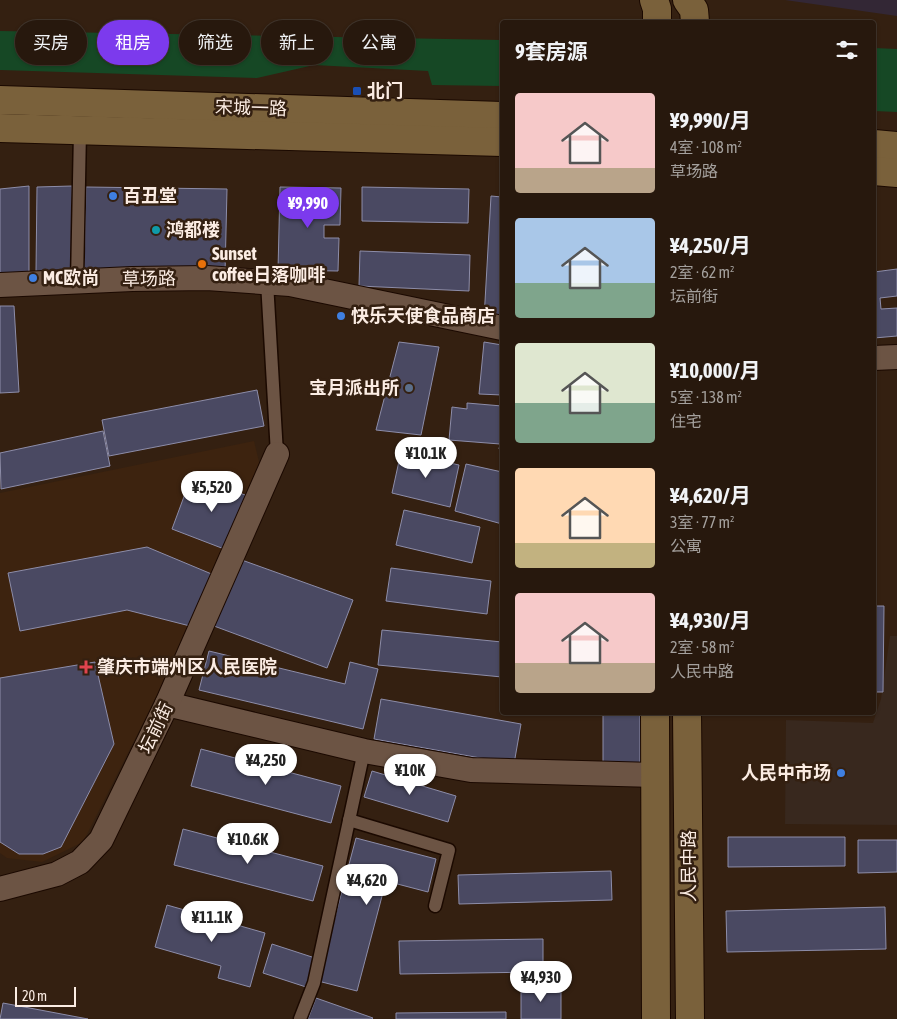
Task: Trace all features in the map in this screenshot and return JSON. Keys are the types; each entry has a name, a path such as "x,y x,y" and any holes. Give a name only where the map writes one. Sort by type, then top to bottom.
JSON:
{"main road":[{"path":"640,20 640,9 644,0"},
{"path":"654,0 658,20"},
{"path":"680,0 681,20"},
{"path":"687,0 694,10 695,20"},
{"name":"宋城一路","path":"0,100 500,116"},
{"name":"宋城一路","path":"0,128 500,142"},
{"path":"876,144 897,146"},
{"path":"876,171 897,173"},
{"name":"人民中路","path":"655,715 656,1019"},
{"name":"人民中路","path":"687,715 690,1019"}],"street":[{"name":"草场路","path":"0,285 207,278 267,282 290,284 500,328"},
{"path":"876,358 897,357"},
{"name":"坛前街","path":"0,889 57,874 80,862 101,840 167,704 277,454"},
{"path":"167,704 364,751 471,770 656,774"}],"lane":[{"path":"77,282 80,131"},
{"path":"267,282 277,454"},
{"path":"300,1019 314,983 364,751"},
{"path":"349,820 449,850 435,906"}],"shaded area":[{"path":"785,0 897,0 897,16"},
{"name":"肇庆市端州区人民医院","path":"254,441 264,483 83,842 42,862 7,858 0,853 0,493"},
{"name":"人民中市场","path":"890,636 897,636 897,825 785,824 786,720 873,723 881,699"}],"green space":[{"path":"0,31 15,31 15,65 87,65 87,33 97,33 97,65 169,65 169,34 179,34 179,65 251,65 251,36 261,36 261,65 314,65 257,78 0,70"},
{"path":"333,37 343,37 343,65 415,65 415,38 500,40 500,86 432,85 428,71 314,65 333,65"},
{"path":"876,48 897,49 897,112 876,111"}],"building":[{"path":"29,186 29,277 0,277 0,189"},
{"path":"72,186 72,272 36,273 37,187"},
{"name":"鸿都楼","path":"86,187 227,189 225,274 84,272"},
{"path":"280,187 341,188 340,225 324,225 324,238 339,238 338,271 278,270"},
{"path":"362,187 469,189 468,223 362,221"},
{"path":"491,196 500,197 500,321 484,319"},
{"path":"360,251 470,255 469,291 359,286"},
{"path":"897,269 897,296 880,298 881,309 897,308 897,336 876,338 876,272"},
{"path":"0,306 14,306 19,392 0,393"},
{"name":"宝月派出所","path":"399,342 439,347 421,435 376,430"},
{"path":"484,342 500,345 500,395 479,394"},
{"path":"257,390 264,426 109,456 102,420"},
{"path":"467,403 500,406 500,444 449,440 452,407 467,409"},
{"path":"103,431 110,466 1,489 0,453"},
{"path":"401,452 459,465 450,507 392,493"},
{"path":"466,464 500,472 500,523 455,511"},
{"path":"192,475 253,498 232,552 172,529"},
{"path":"404,510 480,527 472,563 396,545"},
{"path":"147,547 214,575 194,627 127,610 20,631 8,573"},
{"path":"239,559 353,600 327,668 214,626"},
{"path":"391,568 491,581 487,614 386,601"},
{"path":"876,606 884,606 883,692 876,692"},
{"path":"382,630 500,642 500,677 378,665"},
{"path":"209,651 345,684 350,662 378,669 363,729 199,690"},
{"path":"95,662 114,744 61,847 43,854 19,854 0,842 0,678"},
{"path":"381,699 521,724 514,764 374,739"},
{"path":"603,715 640,715 640,763 603,763"},
{"path":"201,749 341,786 331,823 191,786"},
{"path":"372,771 456,796 448,822 364,797"},
{"path":"183,829 323,866 313,901 174,865"},
{"path":"728,837 845,837 845,866 728,867"},
{"path":"356,838 436,859 428,892 386,881 357,991 318,981"},
{"path":"858,840 897,840 897,872 858,873"},
{"path":"611,871 612,900 459,904 458,875"},
{"path":"167,905 265,933 250,987 218,978 221,966 155,947"},
{"path":"885,907 886,949 727,952 726,911"},
{"path":"543,939 543,972 400,974 399,941"},
{"path":"272,944 315,958 306,987 263,973"},
{"path":"561,986 561,1019 521,1019 521,987"},
{"path":"316,998 373,1018 308,1019"},
{"path":"3,1003 88,1019 0,1019"},
{"path":"506,1012 506,1019 396,1019 396,1013"}],"place":[{"name":"北门","path":"357,91"},
{"name":"百丑堂","path":"113,196"},
{"name":"鸿都楼","path":"156,230"},
{"name":"Sunset coffee日落咖啡","path":"202,264"},
{"name":"MC欧尚","path":"33,278"},
{"name":"快乐天使食品商店","path":"341,316"},
{"name":"宝月派出所","path":"409,388"},
{"name":"肇庆市端州区人民医院","path":"86,667"},
{"name":"人民中市场","path":"841,773"}]}
